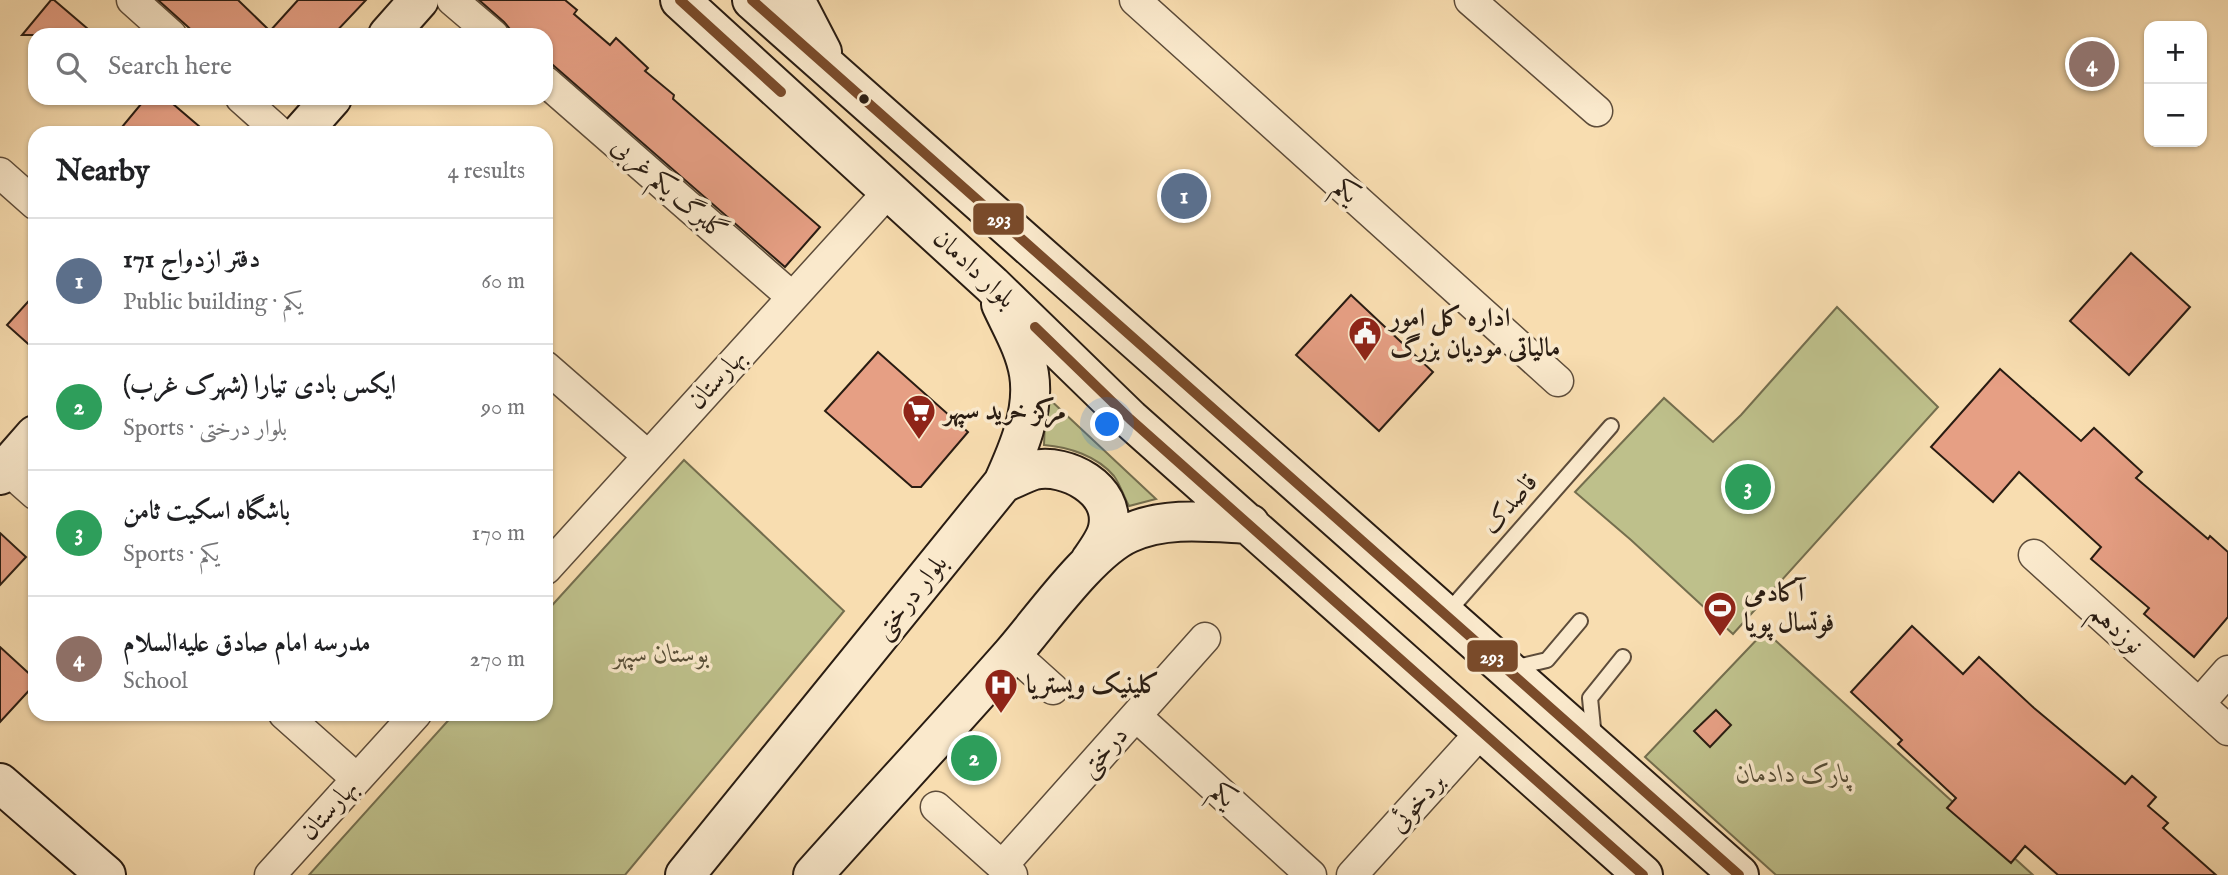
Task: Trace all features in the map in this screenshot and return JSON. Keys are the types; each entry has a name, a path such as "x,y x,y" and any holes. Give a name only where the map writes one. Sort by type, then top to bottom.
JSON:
{"main road":[{"path":"394,28 419,0"},
{"name":"بلوار دادمان","path":"680,0 992,285 1130,419 1643,875"},
{"name":"بلوار دادمان","path":"752,0 1739,875"},
{"path":"795,0 833,72"},
{"path":"308,126 326,105"},
{"name":"بلوار درختی","path":"685,875 1003,483 1025,429 1030,377 1018,340 992,285"},
{"path":"2,469 28,442"},
{"path":"1003,483 1033,471 1051,469 1089,482 1103,499 1109,517 1108,528 1089,564"},
{"path":"813,875 1013,653 1089,564 1128,533 1147,528 1179,521 1250,524"},
{"path":"0,783 106,875"}],"street":[{"path":"132,0 163,28"},
{"path":"453,0 484,28"},
{"name":"یکم","path":"1135,0 1558,381"},
{"path":"1469,0 1597,111"},
{"name":"گلبرگ یکم غربی","path":"553,88 792,297"},
{"path":"249,105 272,126"},
{"path":"0,173 28,198"},
{"name":"بهارستان","path":"553,561 889,191"},
{"path":"553,373 648,456"},
{"path":"2,469 28,489"},
{"name":"نوزدهم","path":"2034,555 2228,730"},
{"name":"درختی","path":"1007,871 1205,638"},
{"path":"1013,653 1053,690"},
{"path":"2199,704 2228,671"},
{"name":"یکم","path":"1136,716 1311,875"},
{"path":"292,721 357,779"},
{"name":"بهارستان","path":"271,875 410,721"},
{"name":"بردخوئی","path":"1352,875 1482,731"},
{"path":"936,807 1007,871"}],"lane":[{"name":"قاصدک","path":"1446,614 1611,426"},
{"path":"1508,669 1547,660 1580,621"},
{"path":"1595,746 1590,698 1623,657"}],"green space":[{"path":"1837,307 1938,407 1733,634 1575,492 1664,398 1713,442 1741,415"},
{"path":"1046,396 1156,499 1129,506 1114,476 1099,463 1073,450 1044,445"},
{"name":"بوستان سپهر","path":"684,460 844,611 625,875 309,875 448,721 553,721 553,604"},
{"name":"پارک دادمان","path":"1765,631 2033,875 1776,875 1645,757"}],"building":[{"path":"51,0 87,28 28,28 28,35 22,35"},
{"path":"158,0 238,0 267,28 189,28"},
{"path":"298,0 366,0 340,28 273,28"},
{"path":"479,0 565,0 577,10 574,14 610,45 616,38 648,68 645,71 674,95 673,99 820,227 785,267 553,65 553,28 509,28"},
{"path":"140,105 174,105 199,126 123,126"},
{"path":"2131,253 2190,307 2129,375 2070,321"},
{"name":"اداره کل امور مالیاتی مودیان بزرگ","path":"1351,295 1433,372 1379,431 1296,355"},
{"path":"28,302 28,344 7,325"},
{"path":"878,352 968,432 921,487 912,487 825,411"},
{"path":"2000,369 2081,441 2094,428 2142,472 2136,478 2208,539 2210,536 2228,552 2228,617 2194,657 2144,614 2149,608 2091,559 2101,547 2019,472 1993,502 1931,447"},
{"path":"0,533 26,557 0,585"},
{"path":"1912,626 1963,674 1979,657 2034,708 2125,784 2132,776 2156,797 2148,806 2168,823 2163,828 2216,875 2058,875 2025,846 2011,863 1947,808 1956,798 1898,744 1902,740 1851,692"},
{"path":"0,647 28,673 28,692 0,722"},
{"path":"1716,710 1731,725 1710,747 1694,731"}],"transit line":[{"name":"293","path":"680,0 781,92"},
{"name":"293","path":"752,0 1739,875"},
{"name":"293","path":"1035,327 1130,419 1643,875"}],"place":[{"name":"مدرسه امام صادق علیه‌السلام","path":"2092,64"},
{"name":"دفتر ازدواج 171","path":"1184,196"},
{"name":"اداره کل امور مالیاتی مودیان بزرگ","path":"1365,363"},
{"name":"مرکز خرید سپهر","path":"919,441"},
{"name":"باشگاه اسکیت ثامن","path":"1748,487"},
{"name":"آکادمی فوتسال پویا","path":"1720,638"},
{"name":"کلینیک ویستریا","path":"1001,715"},
{"name":"ایکس بادی تیارا (شهرک غرب)","path":"974,758"}]}
